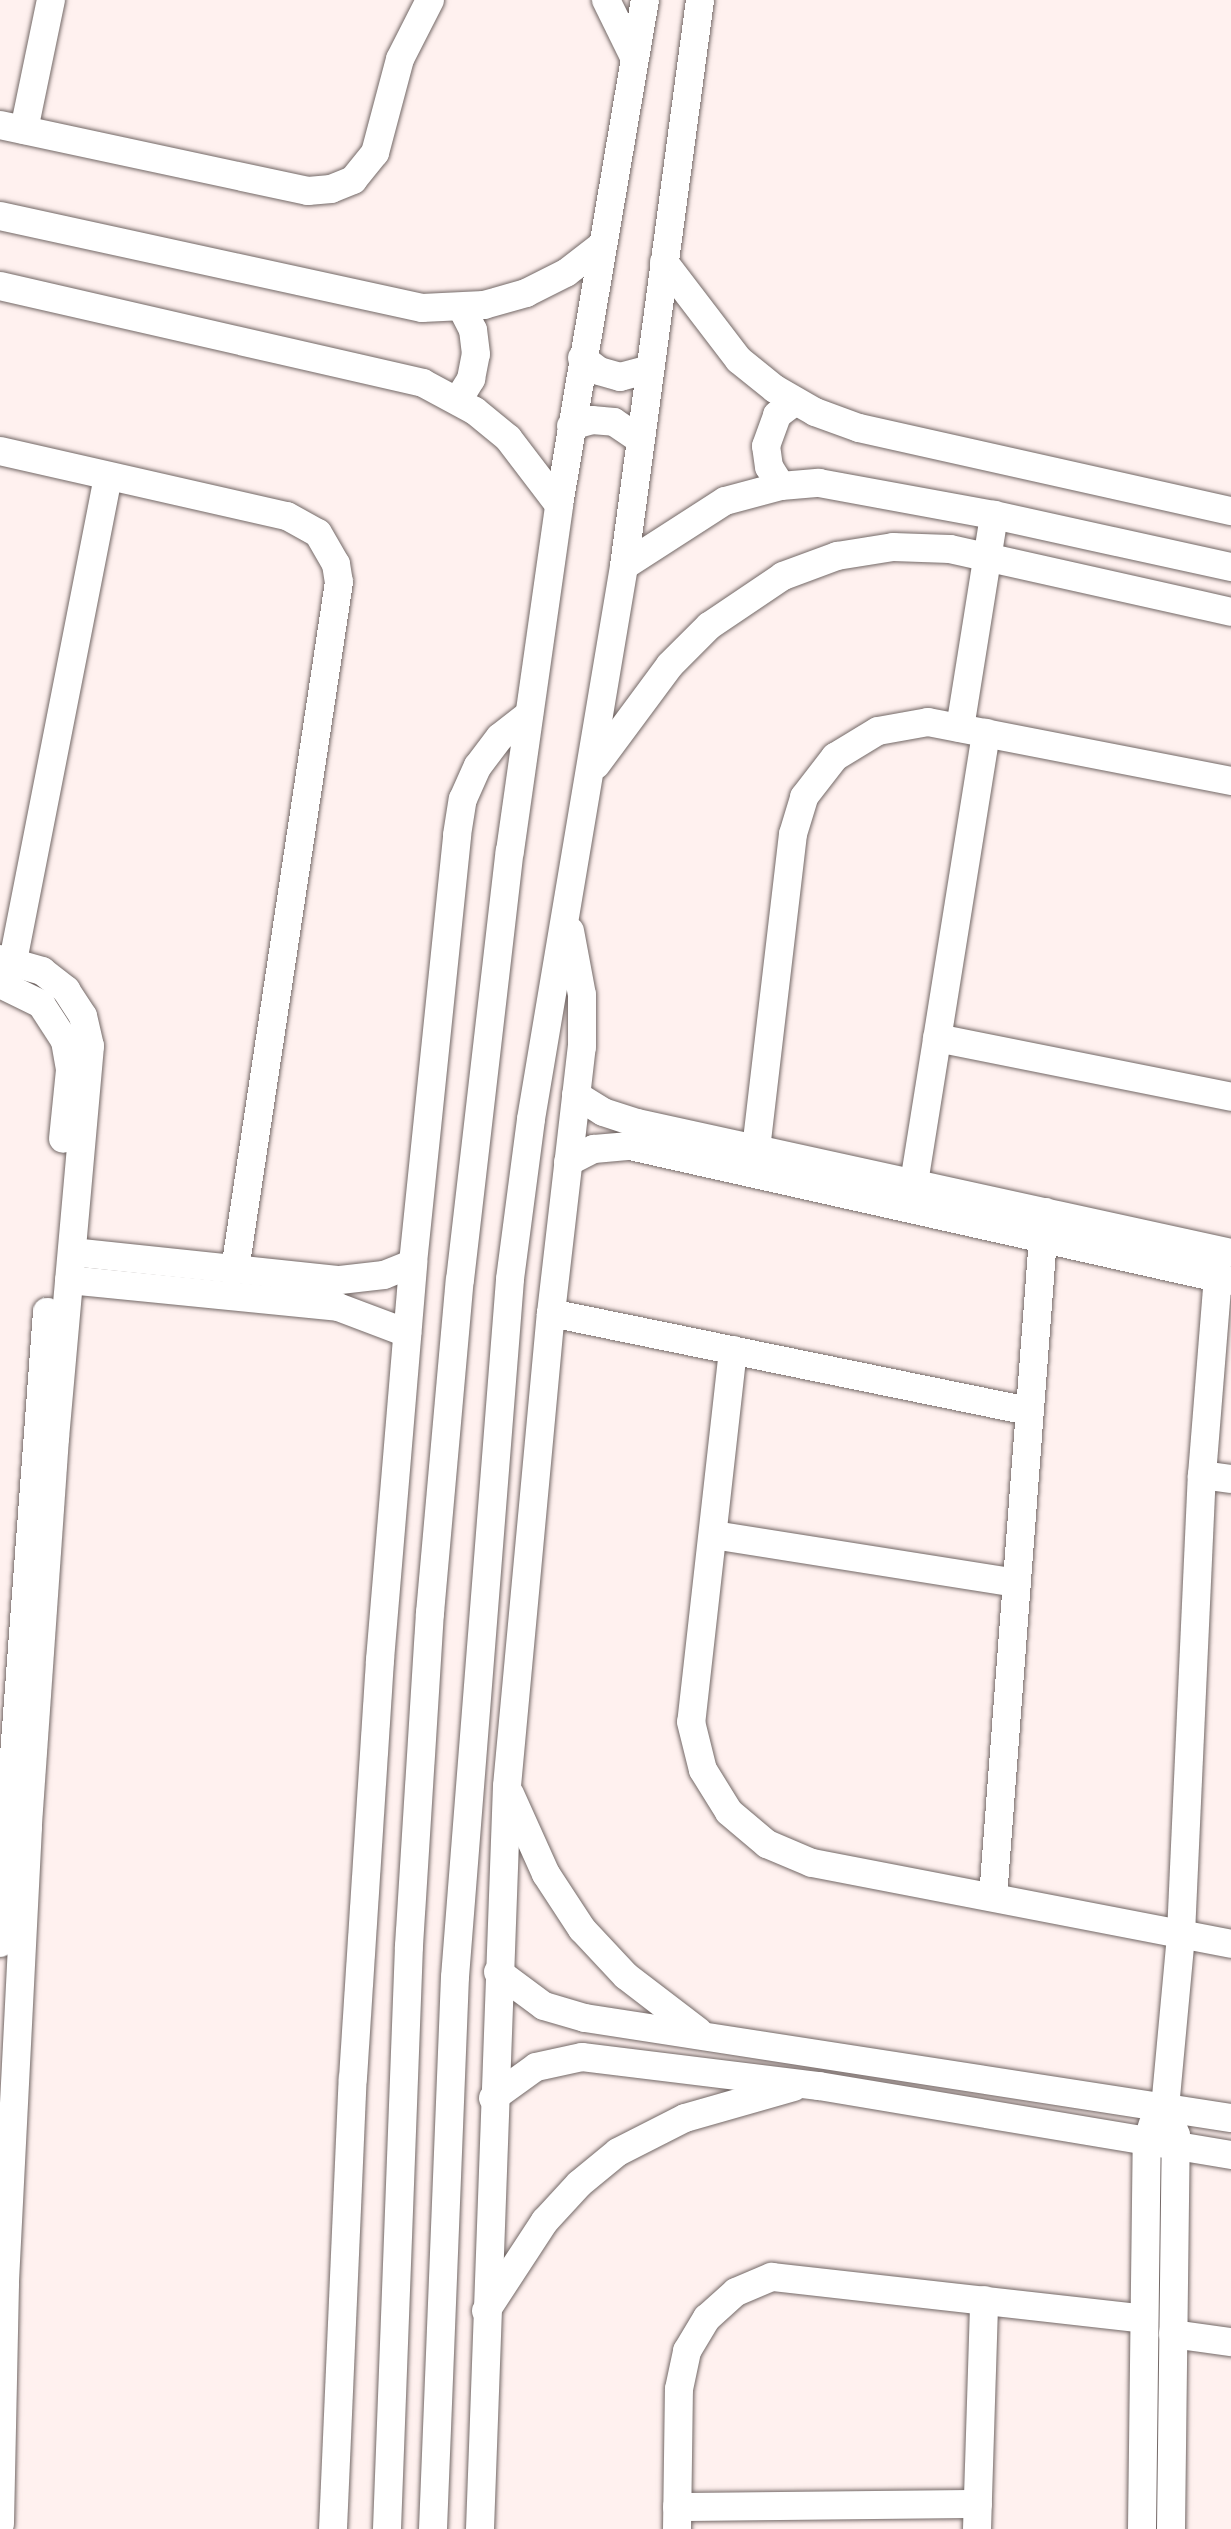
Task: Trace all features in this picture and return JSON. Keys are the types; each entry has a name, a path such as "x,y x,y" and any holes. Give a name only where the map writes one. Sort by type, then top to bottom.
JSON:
{"street":[{"path":"51,0 12,127 308,191 331,189 353,180 375,153 400,59 430,0"},
{"path":"606,0 634,57"},
{"path":"387,2529 401,2107 430,1613 470,1186 529,714 559,505 645,0"},
{"path":"433,2529 455,1977 502,1359 531,1119 567,919 624,566 700,0"},
{"path":"0,216 402,306 462,308 526,293 566,273 601,246"},
{"path":"664,262 723,344 756,376 794,402 859,428 1231,511"},
{"path":"0,286 387,372 458,400 508,438 559,505"},
{"path":"458,400 471,379 476,354 473,330 462,308"},
{"path":"582,358 609,375 631,376 650,369"},
{"path":"781,486 769,467 766,446 777,415 794,402"},
{"path":"571,426 592,420 614,422 641,440"},
{"path":"0,451 287,516 318,533 336,564 339,582 235,1270"},
{"path":"0,1943 21,1616 90,1061 88,1031 76,1002 61,985 42,971 4,968 108,476"},
{"path":"624,566 708,509 781,486 838,485 994,515 1231,567"},
{"path":"914,1183 937,1038 973,731 987,557 994,515"},
{"path":"592,770 687,646 732,607 783,576 837,556 893,547 950,549 1231,612"},
{"path":"333,2529 363,1911 413,1263 459,817 478,766 500,737 529,714"},
{"path":"756,1149 793,834 804,797 835,757 878,731 928,722 1231,781"},
{"path":"480,2529 484,2313 507,1786 551,1314 576,1095 582,995 567,919"},
{"path":"937,1038 1231,1097"},
{"path":"576,1095 620,1118 914,1183 1225,1279 1202,1475 1181,1934 1165,2108 1147,2142 1142,2529"},
{"path":"568,1162 594,1149 630,1146 1043,1225 1231,1253"},
{"path":"993,1897 1043,1225"},
{"path":"67,1254 235,1270 278,1288 352,1310 407,1333"},
{"path":"67,1254 278,1288 354,1280 413,1263"},
{"path":"0,2524 8,2021 67,1254"},
{"path":"352,1310 354,1280"},
{"path":"551,1314 1029,1411"},
{"path":"733,1350 691,1722 703,1770 729,1812 766,1844 788,1855 1231,1944"},
{"path":"1202,1475 1231,1479"},
{"path":"714,1535 1016,1583"},
{"path":"507,1786 545,1874 582,1928 626,1976 701,2033"},
{"path":"498,1972 522,1994 564,2014 701,2033 1231,2118"},
{"path":"493,2098 518,2076 565,2058 805,2084 1231,2155"},
{"path":"484,2313 545,2221 579,2184 618,2152 685,2118 805,2084"},
{"path":"1165,2108 1174,2124 1176,2147 1171,2529"},
{"path":"984,2300 977,2516 677,2518 679,2389 687,2351 707,2318 736,2292 772,2277 984,2300 1144,2319"},
{"path":"1173,2334 1231,2342"},
{"path":"434,2472 480,2471"}]}
